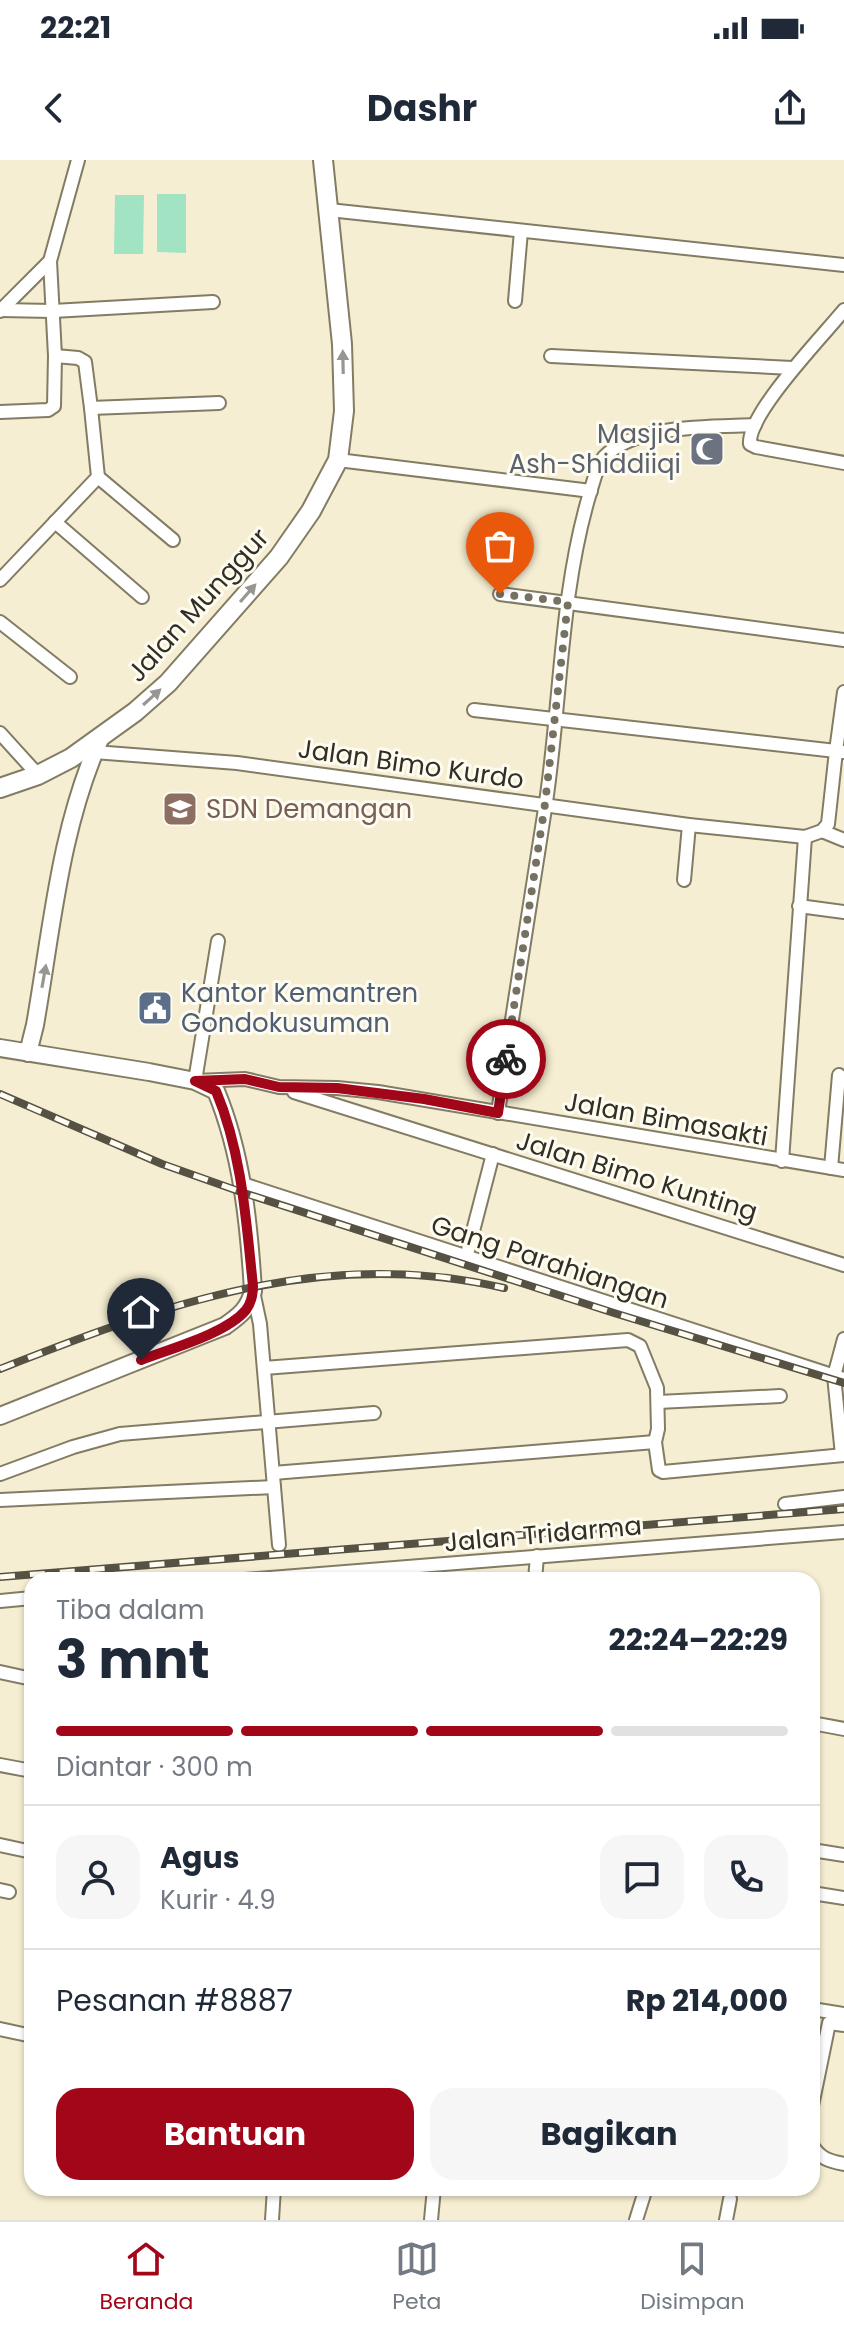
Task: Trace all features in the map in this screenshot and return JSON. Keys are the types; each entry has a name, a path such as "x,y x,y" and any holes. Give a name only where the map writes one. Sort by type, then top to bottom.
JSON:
{"main road":[{"name":"Jalan Munggur","path":"0,788 38,775 98,744 168,683 279,557 311,511 338,460 344,411 342,344 323,160"}],"street":[{"path":"0,412 52,408 55,356 50,261 78,160"},
{"path":"329,210 844,265"},
{"path":"515,301 521,231"},
{"path":"0,310 50,261"},
{"path":"0,310 53,311 213,302"},
{"path":"844,310 792,368 749,438 750,444 756,447 844,463"},
{"path":"55,356 78,358 85,362 98,477 173,540"},
{"path":"551,356 792,368"},
{"path":"91,408 219,403"},
{"path":"498,1113 545,804 568,602 582,522 601,461 617,445 648,434 755,425"},
{"path":"338,460 591,491"},
{"path":"0,580 98,477"},
{"path":"55,522 142,597"},
{"path":"500,594 844,640"},
{"path":"0,622 70,677"},
{"path":"844,692 840,752 828,824 822,831 844,840"},
{"path":"474,710 840,752"},
{"path":"0,733 38,775"},
{"path":"28,1053 72,817 82,781 98,744"},
{"name":"Jalan Bimo Kurdo","path":"98,744 689,825 805,837 822,831"},
{"path":"684,880 689,825"},
{"path":"782,1161 805,837"},
{"path":"799,906 844,912"},
{"path":"195,1081 218,941"},
{"path":"0,1048 195,1081 216,1091 243,1184 253,1291 260,1324 279,1545"},
{"path":"837,1169 839,1075"},
{"name":"Jalan Bimasakti","path":"195,1081 245,1079 279,1087 378,1092 837,1169"},
{"name":"Jalan Bimo Kunting","path":"279,1087 844,1265"},
{"path":"466,1258 493,1154"},
{"name":"Gang Parahiangan","path":"243,1184 839,1378"},
{"path":"0,1416 225,1326 244,1313 253,1291"},
{"path":"264,1368 628,1340 640,1346 657,1388 658,1437 655,1442 659,1470 663,1472 843,1455 839,1378 844,1339"},
{"path":"658,1402 780,1396"},
{"path":"0,1474 73,1447 120,1434 374,1413"},
{"path":"0,1500 274,1480 655,1442"},
{"path":"785,1504 844,1497"},
{"name":"Jalan Tridarma","path":"351,1572 844,1532"},
{"path":"536,1572 537,1556"},
{"path":"0,1601 24,1599"},
{"path":"0,1672 24,1677"},
{"path":"820,1724 844,1729"},
{"path":"0,1765 24,1770"},
{"path":"0,1845 24,1850"},
{"path":"820,1851 844,1855"},
{"path":"820,1894 844,1898"},
{"path":"820,2010 844,2014"},
{"path":"820,2067 829,2023 844,2025"},
{"path":"0,2029 24,2034"},
{"path":"820,2156 844,2164"},
{"path":"272,2220 274,2196"},
{"path":"431,2220 433,2196"},
{"path":"636,2220 644,2196"},
{"path":"726,2220 730,2199"}],"green space":[{"path":"157,194 186,194 186,253 157,252"},
{"path":"115,195 144,195 143,254 114,254"}],"railway":[{"path":"0,1094 162,1164 244,1193 614,1313 844,1383"},
{"path":"0,1369 123,1323 185,1304 247,1288 309,1278 373,1274 438,1277 504,1288"},
{"path":"62,1572 844,1509"},
{"path":"0,1577 24,1575"}],"way so far":[{"path":"500,594 568,602 545,804 506,1059"}],"place":[{"name":"Masjid Ash-Shiddiiqi","path":"707,449"},
{"name":"SDN Demangan","path":"180,809"},
{"name":"Kantor Kemantren Gondokusuman","path":"155,1008"}],"route":[{"path":"141,1360 225,1326 244,1313 253,1291 243,1184 224,1110 216,1091 195,1081 245,1079 279,1087 378,1092 498,1113 506,1059"}]}
